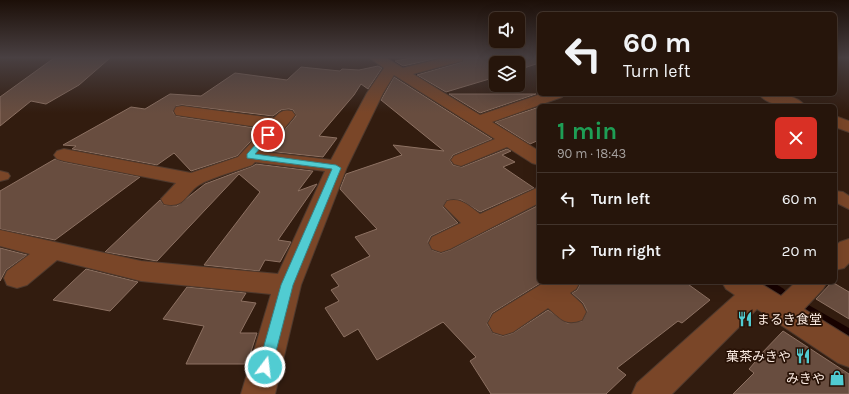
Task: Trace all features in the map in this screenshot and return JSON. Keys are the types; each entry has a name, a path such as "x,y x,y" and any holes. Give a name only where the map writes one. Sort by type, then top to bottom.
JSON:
{"street":[{"path":"258,394 287,285 336,168 384,76"},
{"path":"407,76 537,158"},
{"path":"479,121 550,96"},
{"path":"771,96 789,104"},
{"path":"172,199 192,180 245,161 282,119 206,108 182,110"},
{"path":"837,122 849,127"},
{"path":"461,160 509,140"},
{"path":"98,146 71,157 192,180"},
{"path":"250,156 336,168"},
{"path":"441,243 537,195"},
{"path":"455,206 478,225"},
{"path":"0,238 141,271 287,285"},
{"path":"837,259 849,248"},
{"path":"17,278 53,250"},
{"path":"503,323 558,287 572,312"},
{"path":"649,394 746,288 797,298 849,353"}],"building":[{"path":"29,76 89,76 79,85 46,104 31,101 0,126 0,97"},
{"path":"230,76 260,76 287,80 291,76 376,76 368,89 361,84 354,95 319,136 337,138 323,157 267,151 296,116 293,110 289,109 281,110 273,116 182,105 176,106 173,112 176,116 262,129 237,156 191,171 174,153 157,165 72,149 76,146 63,145 131,107 145,109 170,94 201,96"},
{"path":"419,76 489,76 489,79 446,92"},
{"path":"394,77 492,139 453,155 450,160 453,165 462,167 507,149 511,151 502,155 515,162 503,167 534,188 480,212 461,200 447,200 443,207 458,223 431,236 428,242 432,250 441,253 450,250 537,206 537,284 539,284 492,313 487,324 493,333 503,336 513,333 548,310 567,323 582,321 587,311 583,303 572,293 577,290 580,284 688,284 710,300 682,323 678,321 617,368 626,375 606,394 491,394 470,361 476,357 443,322 377,360 358,329 344,337 325,308 339,301 331,290 339,286 331,275 370,256 355,237 377,229 340,189 346,174 402,155 393,145 444,151 381,100"},
{"path":"449,94 536,94 480,113"},
{"path":"537,108 537,141 530,144 495,122"},
{"path":"55,159 140,177 55,240 0,229 0,191"},
{"path":"256,164 313,171 298,191 317,184 278,240 291,242 280,262 265,260 259,271 204,265 260,192 239,174 157,261 105,252 160,200 164,205 177,206 205,184"},
{"path":"0,248 27,255 6,270 0,281"},
{"path":"86,269 138,282 110,311 53,300"},
{"path":"830,284 835,284 849,292 849,319 816,299"},
{"path":"187,287 246,293 241,301 256,303 240,333 257,333 247,364 186,364 204,326 163,319"},
{"path":"783,331 849,374 849,394 733,394 754,373 749,369"}],"waterway":[{"path":"421,76 426,79"},
{"path":"766,284 783,294"},
{"path":"805,307 849,334"}],"place":[{"name":"まるき食堂","path":"745,319"},
{"name":"菓茶みきや","path":"803,356"},
{"name":"みきや","path":"837,378"}],"route":[{"path":"265,367 287,285 336,168 250,156 268,135"}]}
